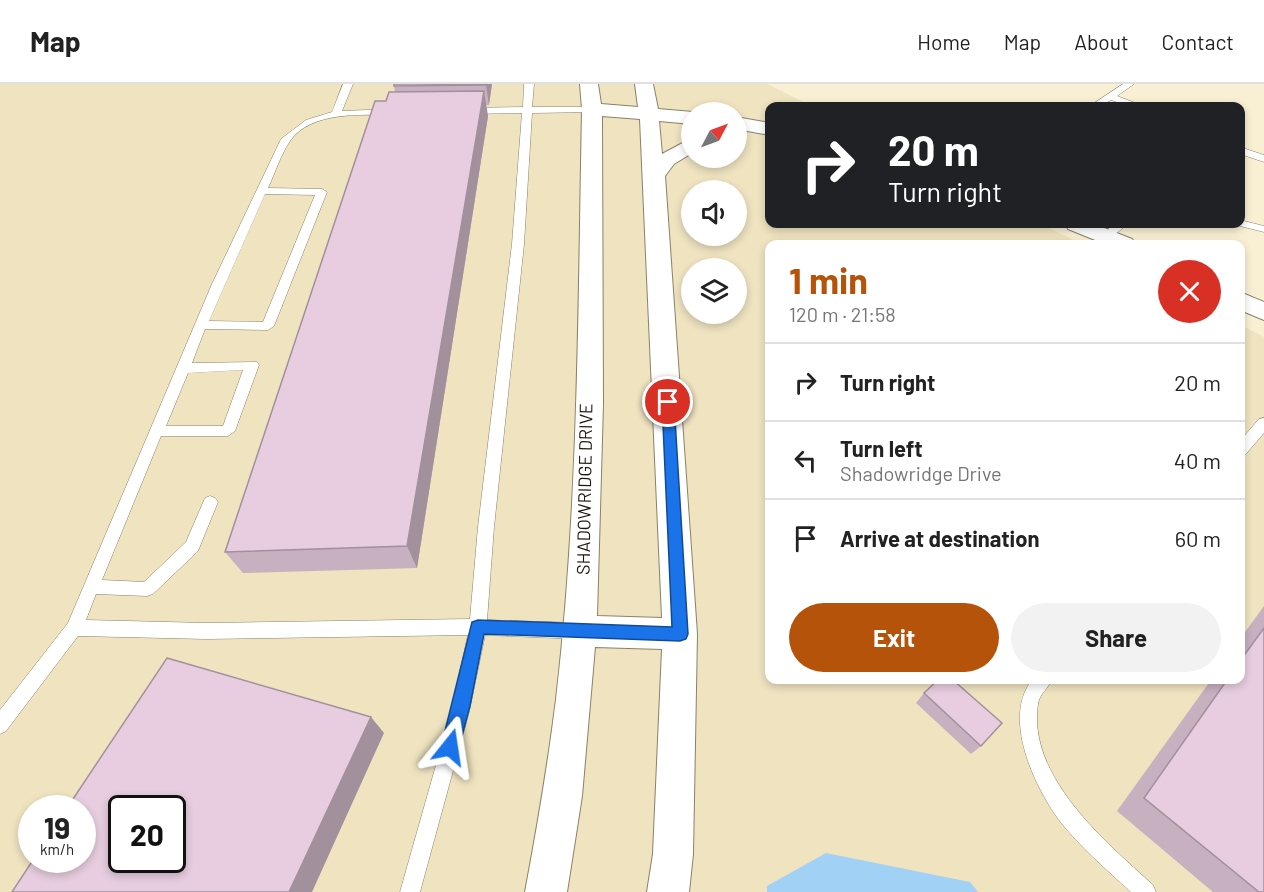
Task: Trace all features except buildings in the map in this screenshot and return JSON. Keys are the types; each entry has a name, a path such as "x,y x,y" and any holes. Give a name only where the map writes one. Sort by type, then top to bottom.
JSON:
{"street":[{"path":"644,84 654,175 680,634 673,854 668,892"},
{"path":"591,97 649,115 681,117"},
{"name":"SHADOWRIDGE DRIVE","path":"546,892 556,839 580,631 586,482 591,97"},
{"path":"747,126 765,128"},
{"path":"654,175 667,160 681,151"},
{"path":"1091,228 1117,235"},
{"path":"1245,302 1264,312"},
{"path":"580,631 680,634"}],"lane":[{"path":"337,112 348,84"},
{"path":"410,892 461,706 478,627 486,566 486,527 518,244 529,84"},
{"path":"1101,102 1129,84"},
{"path":"1110,96 1125,102"},
{"path":"450,111 529,110 591,97"},
{"path":"0,725 74,628 202,325 286,140 297,128 337,112 405,112"},
{"path":"1245,152 1264,159"},
{"path":"202,325 268,326 321,192 262,191"},
{"path":"1245,224 1264,229"},
{"path":"158,431 228,431 252,365 184,368"},
{"path":"1245,445 1264,423"},
{"path":"92,587 147,589 192,546 210,502"},
{"path":"74,628 207,631 478,627 580,631"},
{"path":"1039,684 1033,691 1029,703 1028,722 1033,744 1054,794 1066,813 1095,844 1146,892"}],"shaded area":[{"path":"0,84 767,84 804,102 765,102 765,228 1049,228 1074,240 765,240 765,684 1245,684 1245,327 1264,337 1264,892 0,892"}],"water":[{"path":"826,853 970,882 978,892 767,892 767,886"}],"route":[{"path":"450,747 478,627 680,634 668,402"}]}
